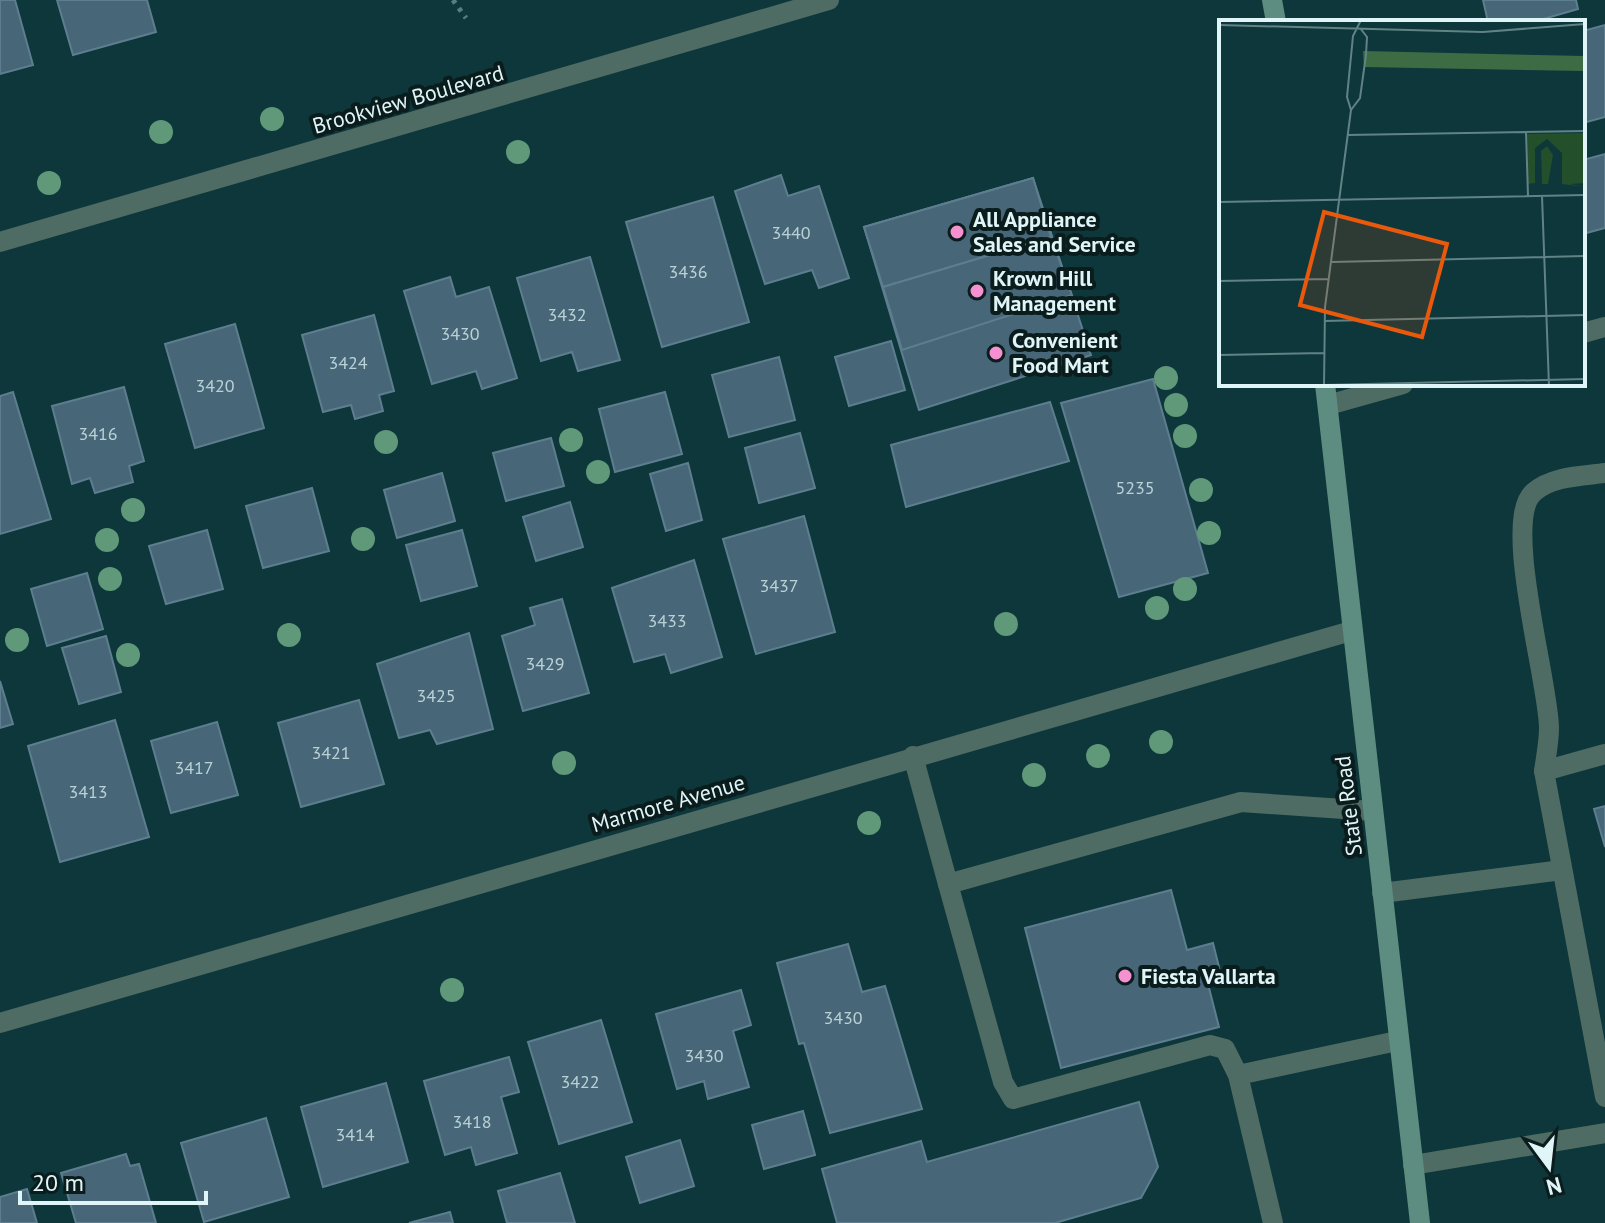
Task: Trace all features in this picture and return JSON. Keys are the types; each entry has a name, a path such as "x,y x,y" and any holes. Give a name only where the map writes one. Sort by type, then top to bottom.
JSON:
{"main road":[{"path":"1272,0 1276,20"},
{"name":"State Road","path":"1325,386 1420,1223"}],"street":[{"name":"Brookview Boulevard","path":"0,242 829,0"},
{"path":"1585,332 1605,327"},
{"path":"1328,405 1396,386"},
{"path":"1605,473 1558,480 1533,492 1521,515 1525,572 1549,728 1544,771 1605,1097"},
{"name":"Marmore Avenue","path":"0,1023 1351,631"},
{"path":"1544,771 1605,754"},
{"path":"913,756 1003,1082 1013,1099 1210,1045 1225,1049 1238,1075 1273,1223"},
{"path":"948,884 1241,802 1373,811"},
{"path":"1382,893 1562,870"},
{"path":"1238,1075 1397,1041"},
{"path":"1413,1165 1605,1133"}],"path":[{"path":"453,0 466,18"}],"building":[{"path":"0,0 15,0 33,65 0,74"},
{"path":"57,0 147,0 156,32 73,55"},
{"path":"1483,0 1576,0 1578,9 1540,20 1488,20"},
{"path":"1605,25 1605,117 1585,122 1585,30"},
{"path":"1605,154 1605,228 1585,233 1585,159"},
{"path":"781,175 788,196 819,186 849,278 819,288 812,270 765,284 735,191"},
{"path":"1033,178 1091,355 919,410 864,227"},
{"name":"All Appliance Sales and Service","path":"1033,178 1051,237 883,287 864,227"},
{"path":"713,197 749,322 662,347 626,222"},
{"name":"Krown Hill Management","path":"1051,237 1072,295 902,350 883,287"},
{"path":"590,257 620,360 578,371 572,352 541,361 517,278"},
{"path":"450,277 456,297 489,287 517,378 482,389 476,371 432,384 404,291"},
{"path":"374,315 394,391 379,395 383,411 355,419 351,405 323,412 302,335"},
{"path":"235,324 264,428 195,448 165,344"},
{"path":"891,341 905,390 849,406 835,357"},
{"path":"779,357 795,420 729,437 712,375"},
{"path":"1153,379 1208,573 1119,597 1061,403"},
{"path":"124,387 144,461 129,466 133,482 95,493 90,478 72,484 52,406"},
{"path":"13,392 51,519 0,534 0,396"},
{"path":"665,392 682,454 615,472 599,409"},
{"path":"1050,402 1069,461 906,507 891,445"},
{"path":"800,433 815,488 759,503 745,448"},
{"path":"551,438 564,486 506,501 493,453"},
{"path":"688,463 702,520 666,531 650,474"},
{"path":"442,473 455,521 397,538 384,490"},
{"path":"312,488 329,551 263,568 246,506"},
{"path":"570,502 583,547 536,561 523,517"},
{"path":"804,516 835,632 756,654 723,539"},
{"path":"207,530 223,589 166,604 149,546"},
{"path":"462,530 477,586 421,601 406,545"},
{"path":"694,560 722,657 671,673 665,654 634,662 612,588"},
{"path":"87,573 103,629 47,646 31,589"},
{"path":"562,599 589,693 523,711 502,636 535,625 530,608"},
{"path":"469,633 493,729 437,744 430,730 399,738 377,664"},
{"path":"106,636 121,692 79,704 62,648"},
{"path":"0,681 13,724 0,728"},
{"path":"359,700 384,784 301,807 278,723"},
{"path":"115,720 149,837 60,862 28,746"},
{"path":"217,722 238,795 171,813 151,741"},
{"path":"1605,806 1605,847 1594,809"},
{"name":"Fiesta Vallarta","path":"1171,890 1187,950 1213,943 1220,971 1207,980 1219,1027 1061,1068 1025,928"},
{"path":"848,944 862,992 885,986 922,1109 830,1133 804,1043 799,1044 777,963"},
{"path":"741,990 751,1025 733,1031 749,1087 708,1099 704,1081 677,1089 656,1014"},
{"path":"601,1020 632,1122 559,1144 528,1042"},
{"path":"509,1057 519,1092 501,1097 517,1153 476,1165 471,1147 445,1155 424,1081"},
{"path":"386,1083 408,1162 323,1187 301,1107"},
{"path":"1139,1102 1158,1167 1141,1198 1055,1223 837,1223 822,1169 921,1141 927,1162"},
{"path":"803,1111 815,1155 764,1169 752,1125"},
{"path":"266,1118 289,1197 204,1222 181,1143"},
{"path":"680,1140 694,1186 640,1203 626,1157"},
{"path":"126,1154 130,1166 139,1164 156,1223 76,1223 61,1173"},
{"path":"560,1173 575,1223 507,1223 498,1191"},
{"path":"27,1189 37,1223 0,1223 0,1197"},
{"path":"450,1212 453,1223 409,1223"}],"place":[{"name":"All Appliance Sales and Service","path":"957,232"},
{"name":"Krown Hill Management","path":"977,291"},
{"name":"Convenient Food Mart","path":"996,353"},
{"name":"Fiesta Vallarta","path":"1125,976"}]}
